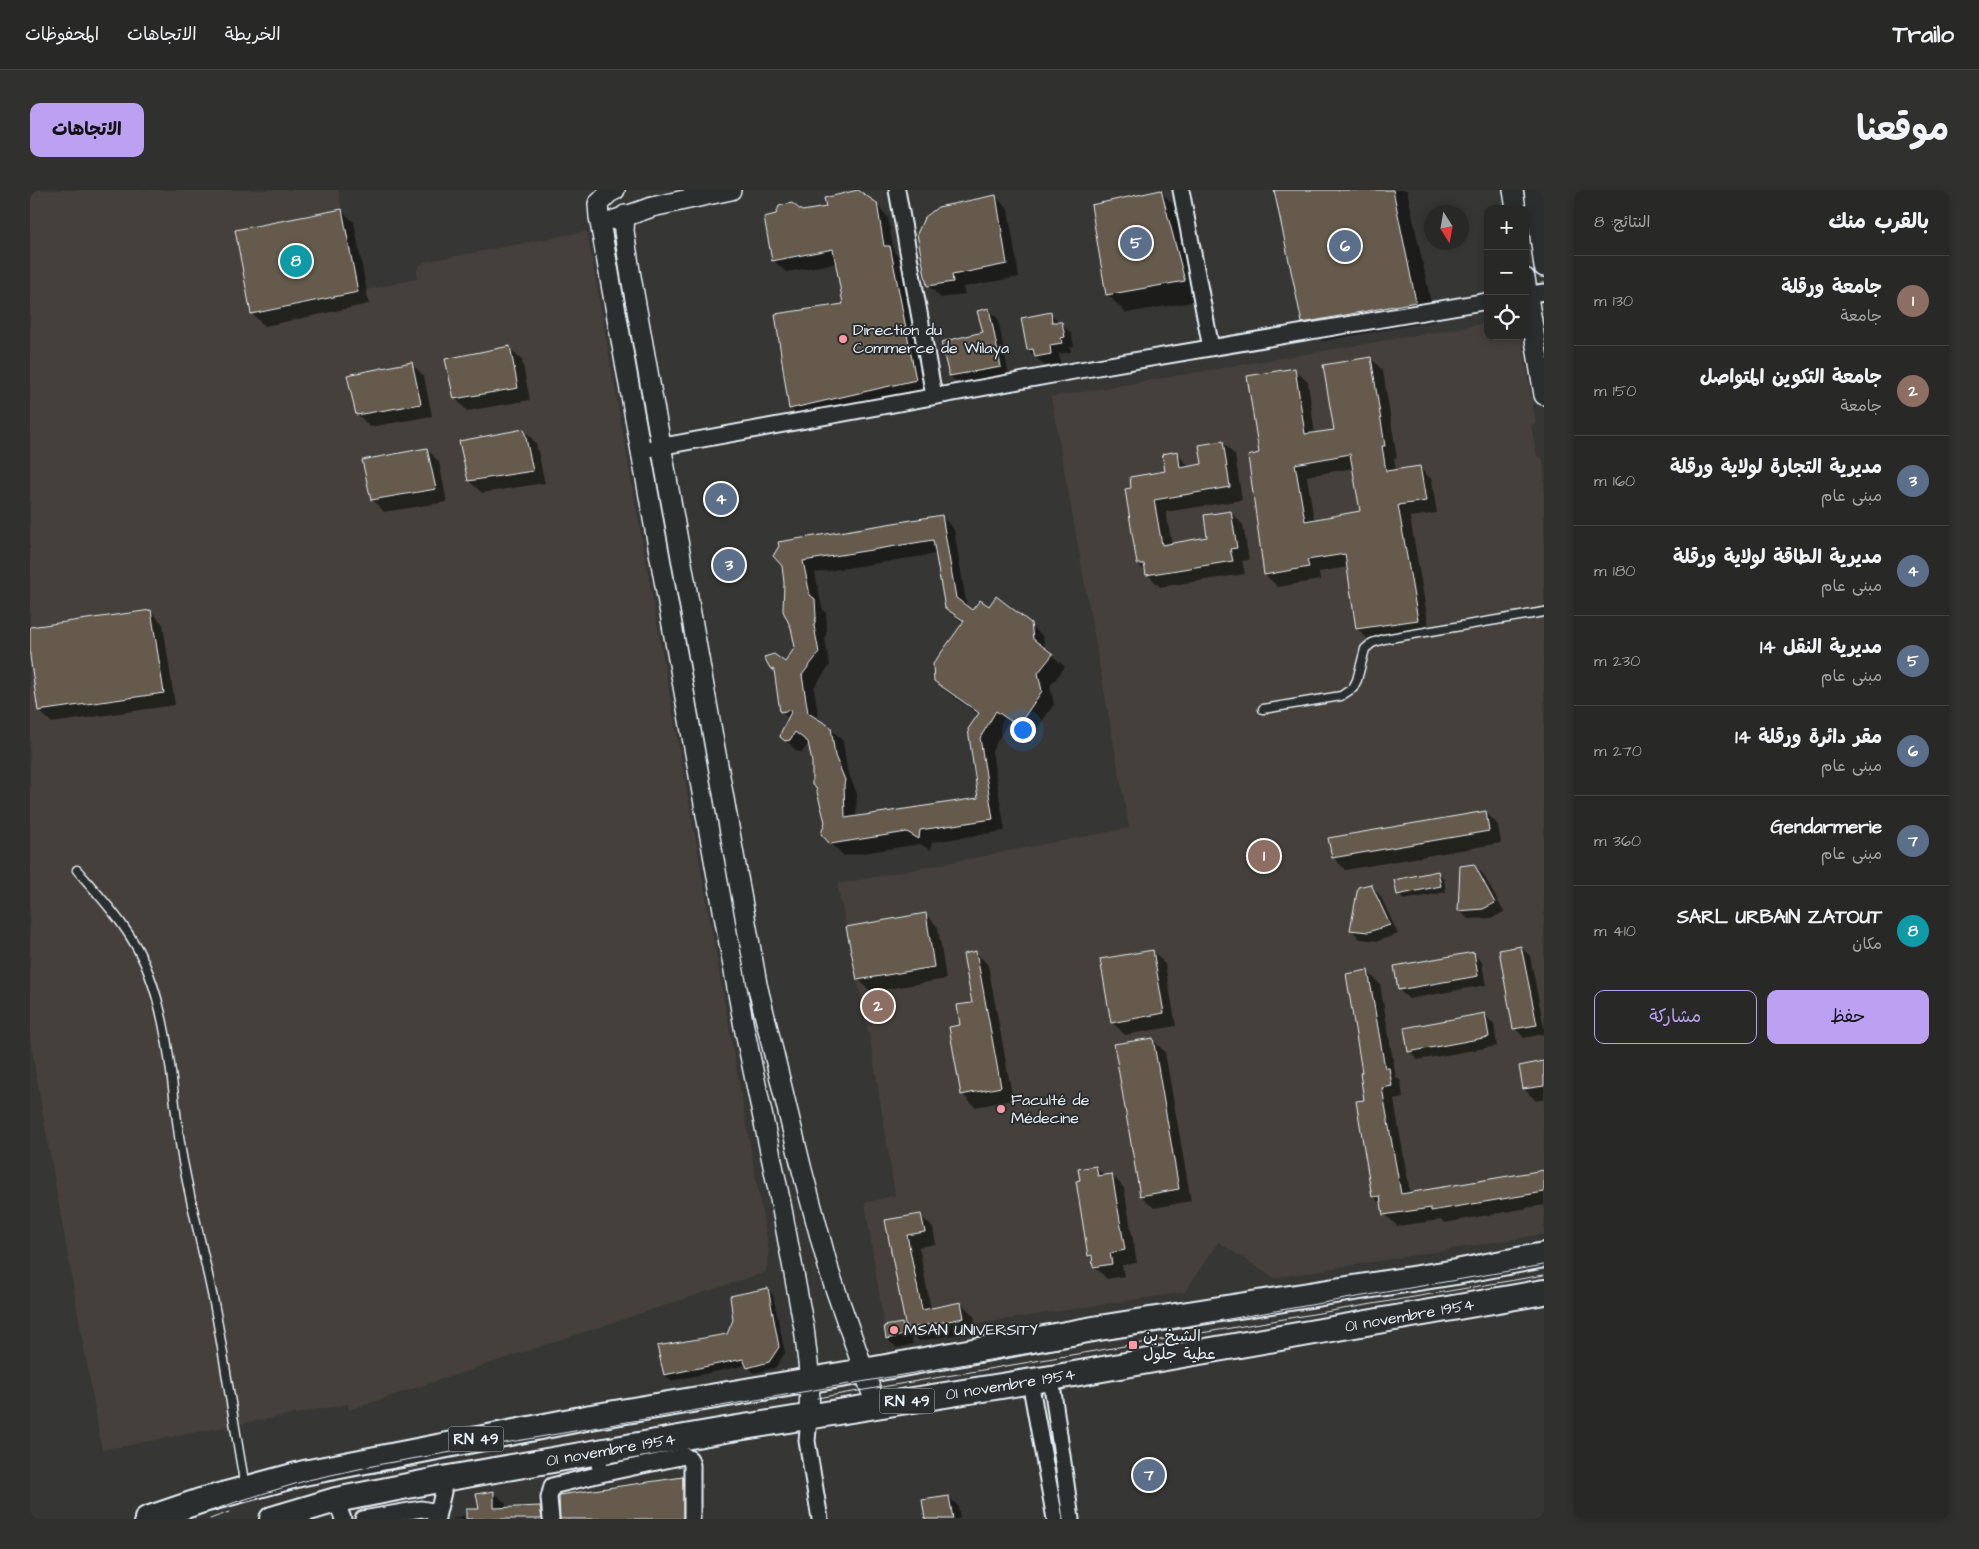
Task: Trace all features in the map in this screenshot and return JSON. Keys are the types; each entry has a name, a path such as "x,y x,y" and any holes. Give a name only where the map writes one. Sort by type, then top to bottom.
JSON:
{"main road":[{"name":"RN 49","path":"147,1519 245,1488 304,1473 591,1417 864,1371 1099,1328 1456,1272 1544,1255"},
{"name":"01 novembre 1954","path":"272,1519 340,1509 443,1479 599,1464 809,1418 876,1406 1038,1387 1544,1292"}],"street":[{"path":"592,197 615,190"},
{"path":"602,228 625,215 652,207 731,190"},
{"path":"897,190 934,396"},
{"path":"1181,190 1211,348"},
{"path":"1513,190 1515,205"},
{"path":"1534,190 1544,267"},
{"path":"592,197 606,209 625,215"},
{"path":"592,197 602,228 744,1027 781,1204 804,1328 810,1380 808,1441 820,1519"},
{"path":"625,240 638,217 652,207"},
{"path":"625,215 625,240 757,984 802,1170 830,1274 876,1406"},
{"path":"1531,290 1544,395"},
{"path":"642,450 934,396 1484,303"},
{"path":"702,791 722,787"},
{"path":"726,927 746,924"},
{"path":"1038,1387 1055,1519"},
{"path":"1038,1387 1071,1519"},
{"path":"551,1519 549,1498 552,1486 599,1464 685,1456 690,1459 692,1466 692,1519"},
{"path":"437,1518 443,1492 443,1479"},
{"path":"363,1519 421,1509 432,1511 437,1518"}],"lane":[{"path":"1262,709 1341,696 1353,688 1358,680 1365,649 1372,643 1384,639 1544,612"},
{"path":"77,870 118,917 136,945 150,975 158,1003 165,1031 182,1157 216,1318 245,1488"}],"shaded area":[{"path":"30,190 338,190 342,209 235,230 251,314 417,279 417,270 424,262 587,231 769,1251 766,1272 349,1410 348,1404 102,1450 30,1040"},
{"path":"1484,324 1484,340 1522,340 1536,424 1531,425 1537,457 1542,457 1544,467 1544,1234 1274,1278 1218,1242 1185,1292 904,1335 902,1323 884,1326 865,1203 895,1195 872,1050 837,884 1129,828 1051,397"}],"building":[{"path":"858,190 877,203 884,246 890,246 916,380 789,409 775,314 843,304 833,249 772,261 764,217 776,214 779,206 792,203 802,211 826,207 824,198"},
{"path":"1161,190 1185,281 1106,295 1091,205"},
{"path":"1274,190 1393,190 1416,302 1302,323"},
{"path":"996,195 1007,264 952,275 953,282 927,286 917,234 924,218 938,207"},
{"path":"342,209 358,292 251,314 235,230"},
{"path":"989,308 1001,367 949,376 941,342 983,332 977,311"},
{"path":"1051,312 1052,322 1062,322 1065,337 1061,338 1062,343 1050,345 1051,354 1035,357 1033,349 1027,350 1021,318"},
{"path":"510,346 518,388 454,399 445,359"},
{"path":"1371,357 1385,446 1382,446 1386,471 1420,466 1426,501 1398,505 1418,620 1356,629 1345,554 1307,560 1309,567 1264,575 1248,456 1259,453 1247,376 1295,368 1305,434 1334,430 1323,365","holes":["1350,454 1360,511 1305,521 1295,464"]},
{"path":"412,362 421,404 356,415 347,375"},
{"path":"524,429 533,471 468,481 459,441"},
{"path":"1223,441 1230,487 1154,500 1162,545 1207,537 1204,515 1231,511 1237,548 1230,549 1233,561 1146,575 1144,564 1137,564 1125,489 1131,488 1130,477 1165,471 1162,454 1178,451 1180,468 1202,464 1199,445"},
{"path":"427,448 436,489 371,500 362,460"},
{"path":"942,515 956,598 972,610 980,600 989,606 996,596 1031,623 1033,639 1053,654 1038,673 1042,691 1018,726 996,711 980,738 993,819 920,830 919,839 907,832 830,844 821,834 825,822 816,788 812,785 812,762 808,742 795,732 790,740 785,741 780,737 792,710 780,712 774,670 770,668 764,657 774,654 785,662 795,647 791,628 783,611 784,583 782,566 773,556 779,546 778,542","holes":["933,540 945,608 964,621 933,664 934,681 979,713 968,729 978,798 845,818 845,780 835,756 831,727 808,713 802,675 819,653 814,626 816,617 815,599 810,595 803,561"]},
{"path":"151,610 164,693 38,711 30,656 30,627"},
{"path":"1486,811 1489,831 1332,858 1328,838"},
{"path":"1474,864 1495,903 1483,909 1458,911 1460,866"},
{"path":"1438,871 1441,886 1397,895 1394,880"},
{"path":"1371,884 1390,925 1368,932 1350,930 1358,887"},
{"path":"926,913 934,967 857,980 846,927"},
{"path":"1521,946 1537,1025 1513,1029 1499,950"},
{"path":"1153,950 1164,1013 1111,1023 1100,959"},
{"path":"976,951 1001,1087 961,1095 949,1027 960,1025 957,1005 972,1003 963,954"},
{"path":"1474,952 1478,976 1398,990 1394,966"},
{"path":"1368,970 1385,1068 1389,1068 1392,1086 1382,1088 1401,1194 1544,1170 1544,1192 1431,1211 1431,1208 1383,1215 1380,1196 1372,1197 1356,1101 1364,1100 1360,1073 1362,1072 1346,974"},
{"path":"1485,1013 1489,1037 1408,1052 1404,1028"},
{"path":"1153,1038 1179,1189 1140,1196 1114,1044"},
{"path":"1544,1061 1544,1086 1523,1089 1519,1066"},
{"path":"1096,1166 1098,1176 1112,1174 1125,1250 1110,1253 1112,1264 1093,1267 1092,1255 1088,1256 1076,1181 1080,1180 1078,1169"},
{"path":"921,1214 925,1232 907,1235 922,1310 961,1302 964,1318 906,1329 885,1220"},
{"path":"768,1288 779,1347 769,1362 747,1368 743,1359 664,1375 657,1346 727,1334 733,1320 730,1296"},
{"name":"MSAN UNIVERSITY","path":"902,1323 904,1335 886,1339 884,1326"},
{"path":"683,1477 683,1519 560,1519 559,1495"},
{"path":"494,1491 494,1508 540,1506 542,1519 466,1519 466,1509 479,1509 476,1494"},
{"path":"949,1496 953,1519 925,1519 922,1500"}],"tram line":[{"path":"188,1519 308,1480 382,1464 1544,1265"},
{"path":"817,1398 1544,1275"},
{"path":"369,1474 418,1466"},
{"path":"210,1519 229,1512"}],"place":[{"name":"مديرية النقل 14","path":"1136,243"},
{"name":"مقر دائرة ورقلة 14","path":"1345,246"},
{"name":"SARL URBAIN ZATOUT","path":"296,261"},
{"name":"Direction du Commerce de Wilaya","path":"843,339"},
{"name":"مديرية الطاقة لولاية ورقلة","path":"721,499"},
{"name":"مديرية التجارة لولاية ورقلة","path":"729,565"},
{"name":"جامعة ورقلة","path":"1264,856"},
{"name":"جامعة التكوين المتواصل","path":"878,1006"},
{"name":"Faculté de Médecine","path":"1001,1109"},
{"name":"MSAN UNIVERSITY","path":"894,1330"},
{"name":"الشيخ بن عطية جلول","path":"1133,1345"},
{"name":"Gendarmerie","path":"1149,1475"}]}
